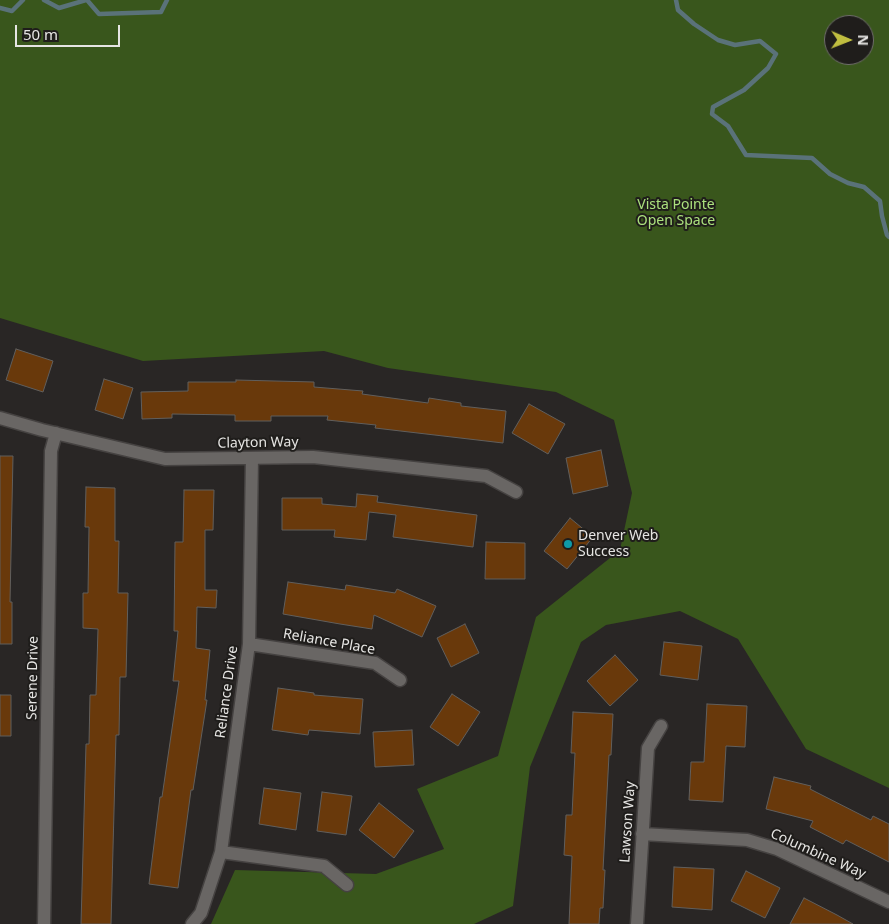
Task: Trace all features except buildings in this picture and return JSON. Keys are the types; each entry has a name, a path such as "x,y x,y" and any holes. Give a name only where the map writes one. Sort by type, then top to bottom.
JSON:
{"street":[{"name":"Clayton Way","path":"0,418 165,459 313,457 486,476 516,492"},
{"name":"Serene Drive","path":"44,924 51,452 56,433"},
{"name":"Reliance Drive","path":"192,924 200,913 221,852 249,644 252,458"},
{"name":"Reliance Place","path":"249,644 374,663 400,680"},
{"name":"Lawson Way","path":"637,924 648,748 661,726"},
{"name":"Columbine Way","path":"642,834 747,840 777,849 889,902"},
{"path":"221,852 324,866 348,885"}],"green space":[{"name":"Vista Pointe Open Space","path":"0,0 889,0 889,788 806,749 738,639 680,611 606,625 581,642 530,767 513,906 474,924 211,924 235,870 376,874 444,849 417,789 498,756 536,617 620,550 632,493 614,420 556,392 388,368 324,351 143,361 0,318"}],"waterway":[{"path":"0,8 12,11 23,0"},
{"path":"44,0 59,8 86,0"},
{"path":"87,0 99,14 161,12 167,0"},
{"path":"676,0 678,10 694,24 718,40 735,45 760,41 776,54 768,68 744,90 713,107 712,114 728,126 746,155 812,158 830,174 848,183 864,187 880,201 882,216 889,237"}],"place":[{"name":"Denver Web Success","path":"568,544"}]}
